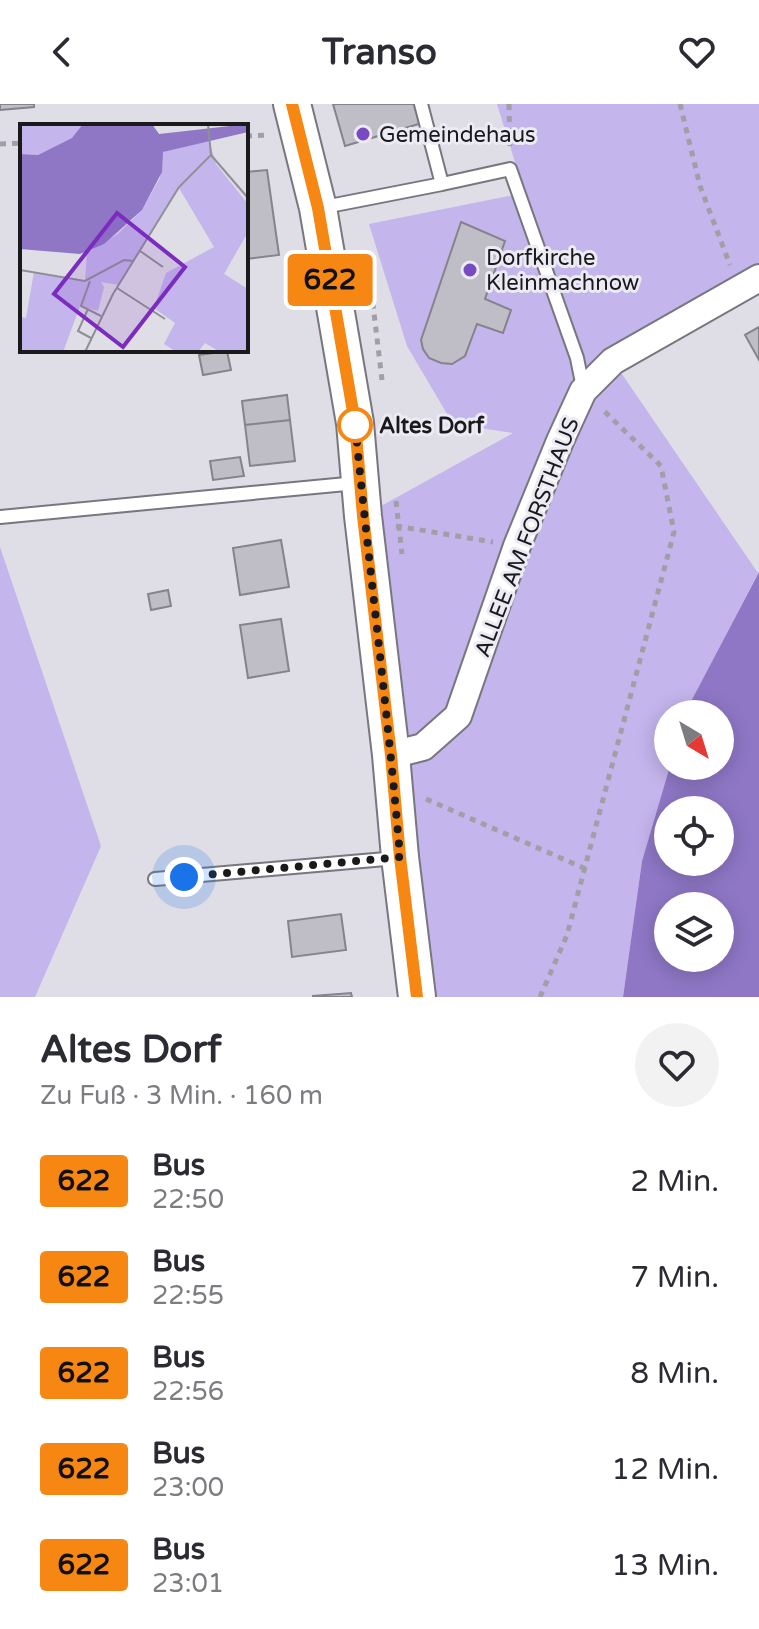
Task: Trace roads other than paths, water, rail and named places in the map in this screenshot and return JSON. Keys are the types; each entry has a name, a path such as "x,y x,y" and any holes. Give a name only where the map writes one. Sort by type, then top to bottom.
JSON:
{"main road":[{"path":"292,104 318,208 355,423 417,997"}],"street":[{"name":"ALLEE AM FORSTHAUS","path":"391,755 423,747 458,716 517,546 583,391 613,361 750,283"}],"lane":[{"path":"421,104 442,184"},
{"path":"318,208 510,169 577,358 583,391"},
{"path":"0,517 362,499"},
{"path":"155,879 400,857"}],"place":[{"name":"Gemeindehaus","path":"363,134"},
{"name":"Dorfkirche Kleinmachnow","path":"470,270"},
{"name":"Altes Dorf","path":"355,425"}]}
